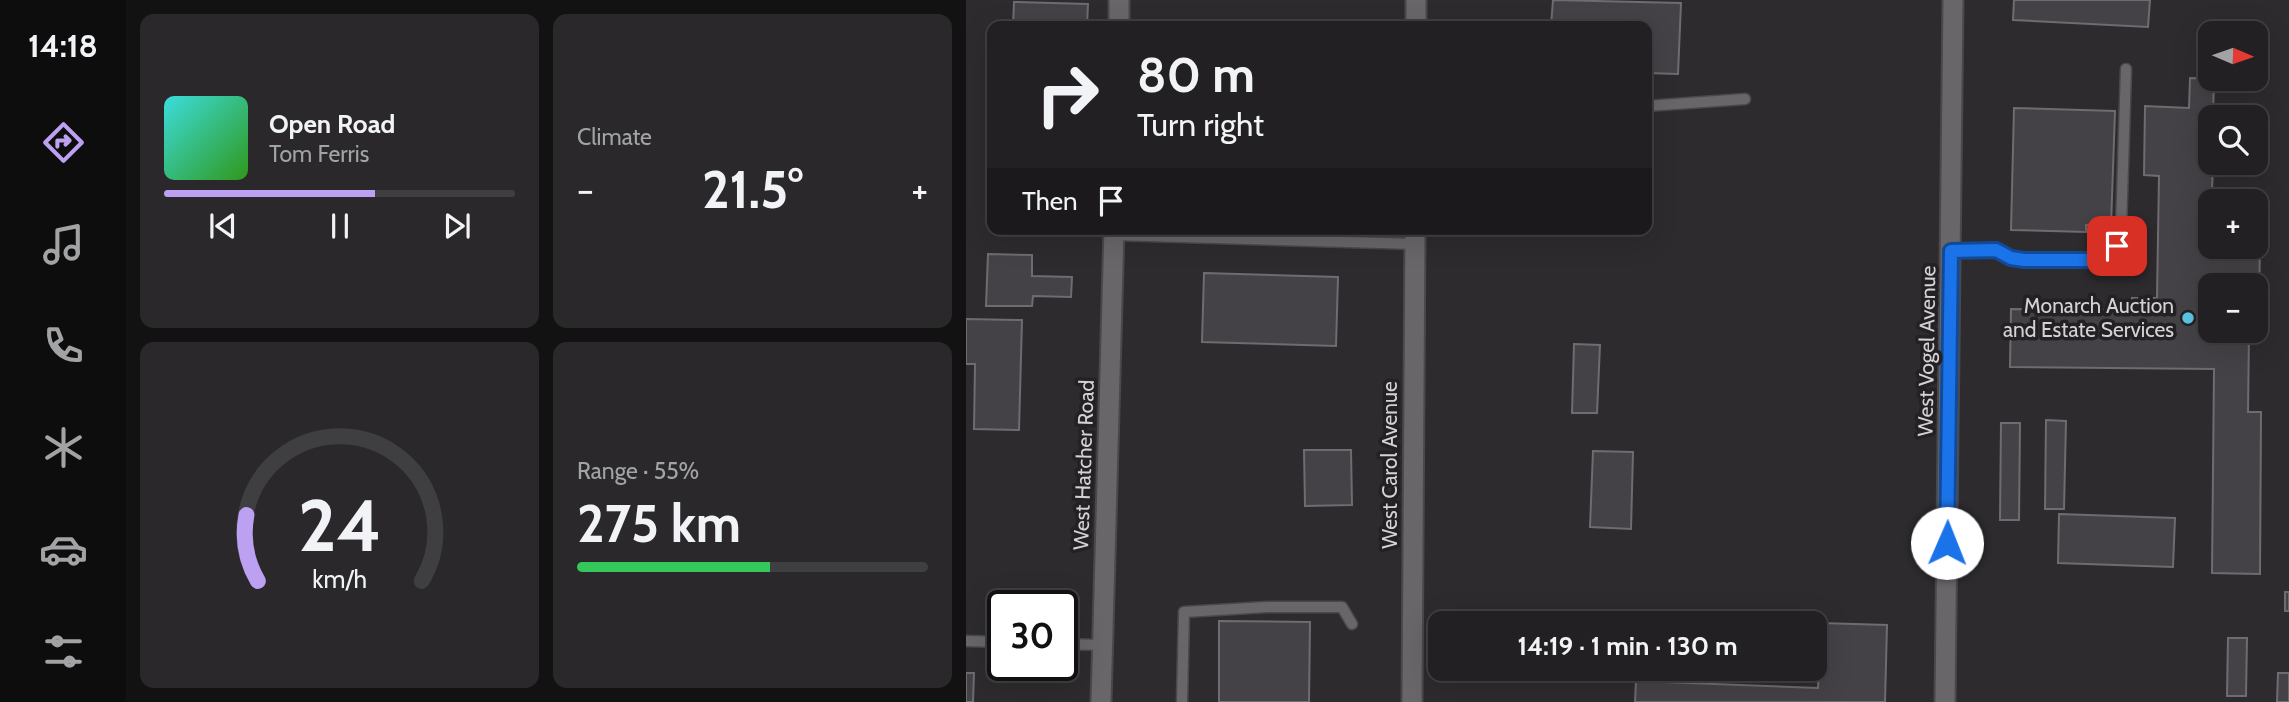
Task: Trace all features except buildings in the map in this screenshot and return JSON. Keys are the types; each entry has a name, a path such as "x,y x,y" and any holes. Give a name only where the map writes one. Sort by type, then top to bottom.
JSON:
{"street":[{"path":"1119,0 1119,21"},
{"path":"1416,0 1416,21"},
{"name":"West Vogel Avenue","path":"1945,702 1953,0"},
{"name":"West Hatcher Road","path":"1101,702 1114,235"},
{"name":"West Carol Avenue","path":"1412,702 1415,237"}],"lane":[{"path":"1951,251 1996,250 2011,258 2024,260 2100,260 2109,255 2117,246 2121,230 2126,69"},
{"path":"1652,106 1745,99"},
{"path":"1295,235 1415,237"},
{"path":"1182,702 1184,612 1267,607 1342,607 1352,624"},
{"path":"966,641 987,642"},
{"path":"1078,644 1102,645"}],"place":[{"name":"Monarch Auction and Estate Services","path":"2188,318"}],"route":[{"path":"1947,543 1951,251 1996,250 2011,258 2024,260 2100,260 2117,246"}]}
